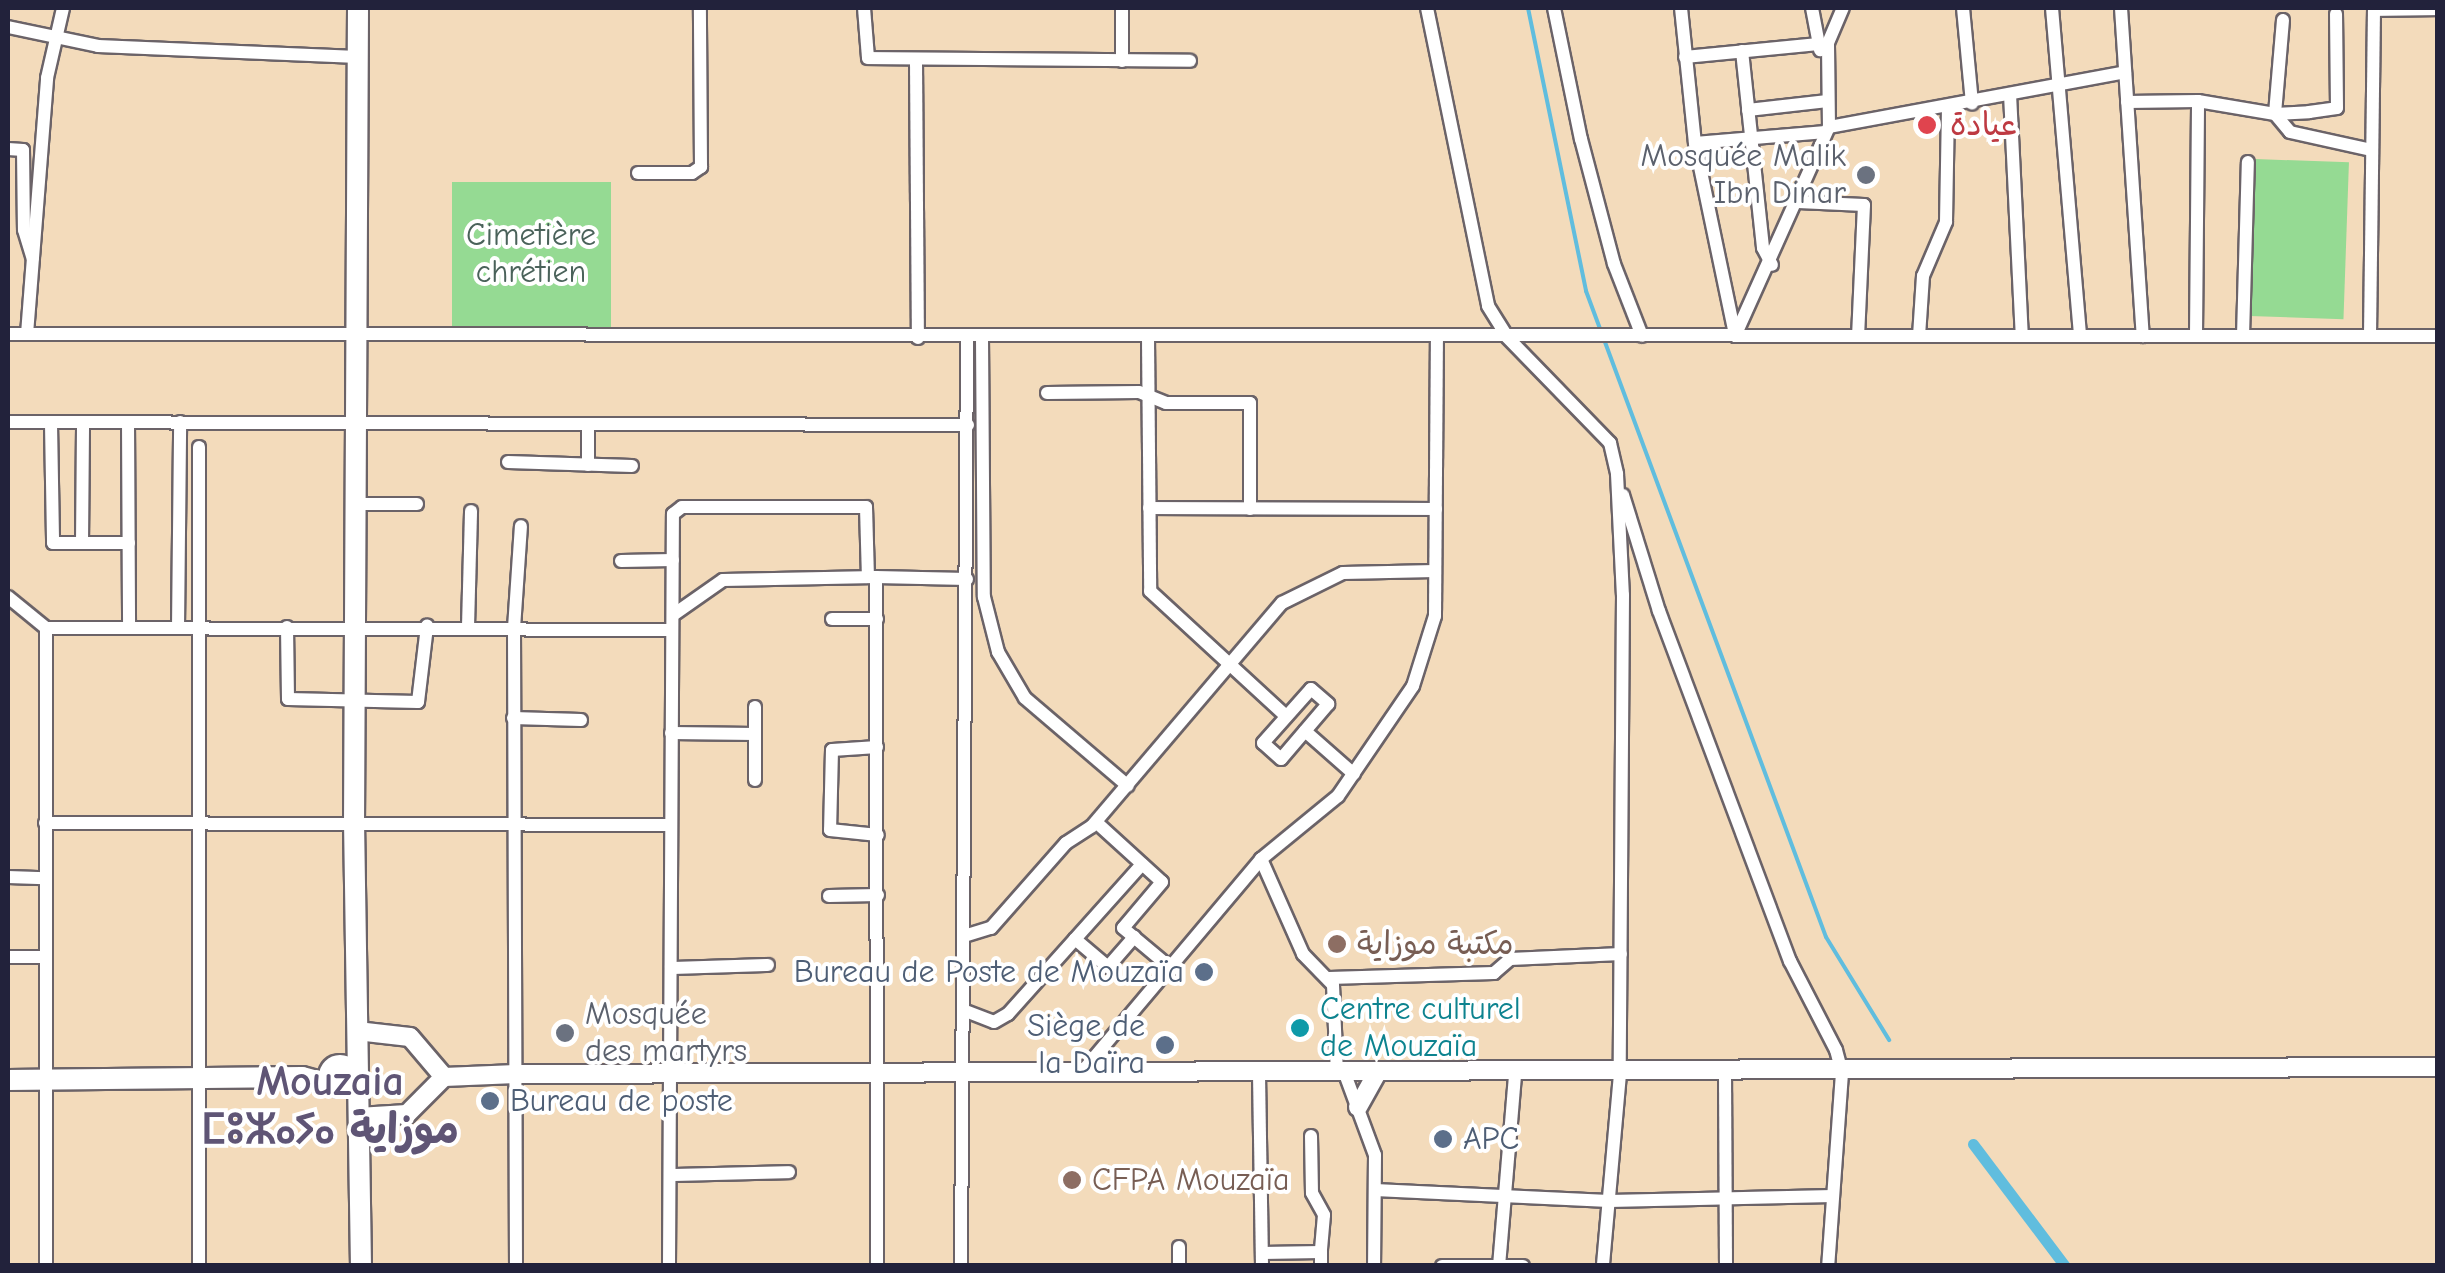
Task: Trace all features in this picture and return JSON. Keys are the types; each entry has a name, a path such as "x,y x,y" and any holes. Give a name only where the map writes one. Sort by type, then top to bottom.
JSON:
{"main road":[{"path":"337,1075 357,1031 354,700 358,8"},
{"path":"337,1075 357,1031"},
{"path":"357,1031 410,1038 444,1076"},
{"path":"358,1117 407,1114 444,1076 516,1074 1725,1074 2438,1066"},
{"path":"1358,1107 1376,1074"},
{"path":"8,1080 337,1075"},
{"path":"337,1075 358,1117 361,1266"},
{"path":"337,1075 358,1117"}],"street":[{"path":"27,334 46,78 63,8"},
{"path":"638,173 692,173 701,167 700,8"},
{"path":"864,8 868,58 916,62 1190,61"},
{"path":"1122,8 1122,62"},
{"path":"1427,8 1488,306 1507,337 1610,443 1707,740 1790,961 1842,1073 1828,1266"},
{"path":"1554,8 1581,139 1614,264 1642,336"},
{"path":"1680,8 1695,143 1735,336"},
{"path":"1812,8 1826,77"},
{"path":"1735,336 1772,265 1828,130 1828,44 1842,8"},
{"path":"1963,8 1972,104"},
{"path":"2052,8 2080,336"},
{"path":"2121,8 2143,336"},
{"path":"2370,336 2374,10 2438,8"},
{"path":"2127,102 2198,101 2274,114 2337,108 2336,14"},
{"path":"2282,20 2274,114 2290,132 2372,150"},
{"path":"8,26 55,39 358,57"},
{"path":"1685,57 1818,44"},
{"path":"1742,51 1762,248 1772,265"},
{"path":"916,62 918,338"},
{"path":"1695,143 1828,130 2125,72"},
{"path":"2010,94 2022,336"},
{"path":"1748,110 1828,101"},
{"path":"2196,336 2198,101"},
{"path":"1919,336 1923,276 1946,222 1948,107"},
{"path":"8,149 22,150 24,230 34,262"},
{"path":"2243,336 2248,162"},
{"path":"1798,202 1864,205 1858,336"},
{"path":"8,334 1437,340 1624,336 2438,336"},
{"path":"962,1266 967,338"},
{"path":"982,338 983,584 998,652 1025,698 1128,786"},
{"path":"1148,338 1154,600 1286,716"},
{"path":"1080,1074 1261,859 1315,819 1354,774 1425,661 1435,571 1437,340"},
{"path":"1047,393 1150,394 1166,403 1250,403 1250,508"},
{"path":"8,422 968,425"},
{"path":"82,543 83,422"},
{"path":"128,422 129,628"},
{"path":"178,628 180,422"},
{"path":"51,424 53,543 128,543"},
{"path":"588,424 588,464"},
{"path":"199,1266 200,447"},
{"path":"508,462 632,466"},
{"path":"1603,1266 1620,1074 1623,595 1617,474"},
{"path":"356,504 417,504"},
{"path":"669,1266 673,514 682,506 866,507 876,618 877,1266"},
{"path":"1149,508 1436,509"},
{"path":"468,627 471,511"},
{"path":"516,1266 514,628 521,526"},
{"path":"621,561 673,560"},
{"path":"964,936 991,928 1066,843 1096,822 1282,604 1320,579 1435,571"},
{"path":"8,597 46,628 355,624 514,628 672,623 723,580 967,579"},
{"path":"832,618 876,618"},
{"path":"286,627 288,699 418,702 427,626"},
{"path":"46,628 46,1266"},
{"path":"1311,689 1328,704 1305,731 1280,759 1263,743 1311,689"},
{"path":"754,708 755,780"},
{"path":"514,718 581,720"},
{"path":"1305,731 1354,774"},
{"path":"671,733 755,734"},
{"path":"877,746 832,750 830,830 878,835"},
{"path":"1096,822 1162,882 1122,928 1172,969"},
{"path":"45,823 670,825"},
{"path":"1261,859 1303,954 1329,978 1341,1074 1373,1146 1374,1266"},
{"path":"963,1010 1000,1020 1142,864"},
{"path":"8,877 45,878"},
{"path":"828,896 878,895"},
{"path":"1075,939 1108,968 1134,937"},
{"path":"1329,978 1494,973 1510,959 1621,954"},
{"path":"8,957 44,957"},
{"path":"670,968 768,965"},
{"path":"1260,1074 1262,1259 1321,1259 1324,1215 1312,1193 1311,1136"},
{"path":"1499,1264 1515,1074"},
{"path":"1725,1074 1726,1266"},
{"path":"670,1175 789,1172"},
{"path":"1375,1190 1609,1201 1833,1196"},
{"path":"1179,1247 1180,1266"},
{"path":"1442,1266 1523,1266"}],"green space":[{"path":"2255,159 2349,162 2343,319 2250,316"},
{"name":"Cimetière chrétien","path":"452,182 611,182 611,327 452,327"}],"waterway":[{"path":"1528,8 1586,291 1826,937 1889,1040"},
{"path":"1973,1144 2065,1266"}],"place":[{"name":"عيادة","path":"1927,125"},
{"name":"Mosquée Malik Ibn Dinar","path":"1866,175"},
{"name":"مكتبة موزاية","path":"1337,944"},
{"name":"Bureau de Poste de Mouzaïa","path":"1204,972"},
{"name":"Centre culturel de Mouzaïa","path":"1300,1028"},
{"name":"Mosquée des martyrs","path":"565,1033"},
{"name":"Siège de la Daïra","path":"1165,1045"},
{"name":"Bureau de poste","path":"490,1101"},
{"name":"APC","path":"1443,1139"},
{"name":"CFPA Mouzaïa","path":"1072,1180"}],"district":[{"name":"Mouzaia ⵎⵓⵣⴰⵢⴰ موزاية","path":"330,1106"}]}
